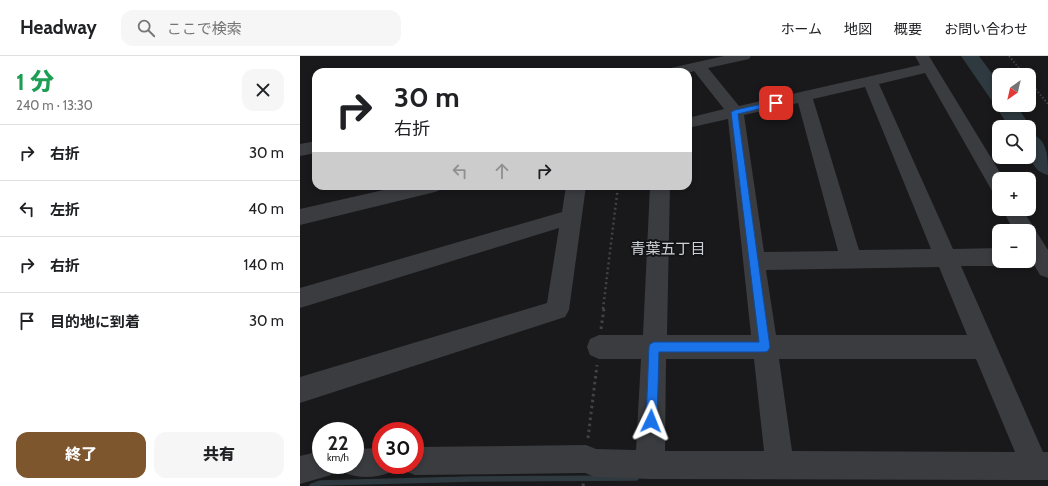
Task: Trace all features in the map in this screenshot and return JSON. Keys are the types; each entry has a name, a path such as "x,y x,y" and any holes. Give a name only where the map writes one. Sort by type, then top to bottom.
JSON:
{"street":[{"path":"689,68 744,56"},
{"path":"692,123 870,81 925,62 992,174"},
{"path":"698,66 735,112 780,465"},
{"path":"424,461 586,459 595,463 650,465 1042,466 984,347 870,81"},
{"path":"804,96 851,260"},
{"path":"300,150 312,148"},
{"path":"300,217 414,190"},
{"path":"300,390 557,310 575,190"},
{"path":"650,465 660,190"},
{"path":"300,298 571,217"},
{"path":"754,261 992,257"},
{"path":"599,347 984,347"},
{"path":"300,470 312,467"}],"path":[{"path":"1009,56 1019,68"},
{"path":"1036,89 1048,104"},
{"path":"586,459 618,190"}],"waterway":[{"path":"970,56 992,87"},
{"path":"1010,112 1015,120"},
{"path":"1036,150 1048,167"},
{"path":"312,486 320,483 473,479 636,478"}],"district":[{"name":"青葉五丁目","path":"668,249"}],"route":[{"path":"651,421 654,347 765,347 735,112 776,103"}]}
